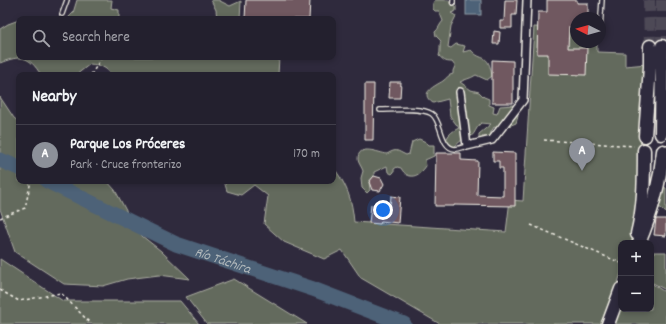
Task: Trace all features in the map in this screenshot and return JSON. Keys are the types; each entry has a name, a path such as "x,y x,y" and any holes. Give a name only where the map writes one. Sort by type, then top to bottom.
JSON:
{"highway":[{"path":"636,240 643,199 644,179 642,144 650,67 650,46"},
{"path":"640,240 648,222 658,187 664,143 662,46"},
{"path":"642,144 653,132 664,143"},
{"path":"642,144 646,152 653,155 660,154 664,143"},
{"path":"608,324 618,297"}],"street":[{"path":"460,92 467,146 492,140 523,100 527,0"}],"lane":[{"path":"62,14 67,0"},
{"path":"601,12 602,0"},
{"path":"380,110 425,110 436,118 448,146 455,149 467,146"}],"path":[{"path":"93,72 100,60"},
{"path":"544,140 642,144"},
{"path":"0,218 25,208 30,184"},
{"path":"531,226 618,262"},
{"path":"0,290 19,301 61,293 91,324"}],"green space":[{"path":"77,0 112,0 111,8 119,10 119,16 70,16 73,13"},
{"path":"211,0 218,0 230,6 241,1 240,16 217,16 216,10"},
{"path":"435,0 449,0 450,4 456,6 456,11 451,13 456,16 451,26 448,47 451,48 456,44 465,46 463,52 471,50 489,63 492,76 487,80 476,75 460,82 471,90 479,92 484,97 489,99 489,105 494,107 493,113 497,114 500,106 514,105 518,116 516,123 500,129 494,127 490,138 483,136 481,140 479,138 479,134 491,124 481,123 470,137 464,138 454,147 450,148 445,144 447,138 452,132 459,128 450,116 448,99 433,103 427,96 429,90 453,74 455,66 452,62 443,60 439,56 441,41 436,36 435,32 443,21 439,11 435,11 433,9 433,3"},
{"path":"16,21 16,58 0,63 0,29"},
{"path":"534,27 570,29 570,48 597,48 597,52 625,53 625,66 647,64 637,209 632,240 618,240 618,283 600,324 440,324 361,278 342,250 324,259 284,242 264,224 268,196 254,185 241,195 227,191 225,184 336,184 336,171 348,193 352,206 354,222 506,232 510,200 523,201"},
{"path":"28,60 279,60 278,72 109,72 102,67 90,64 80,72 39,72"},
{"path":"0,97 16,120 16,184 110,184 115,190 132,222 142,236 161,251 190,279 159,275 127,279 103,286 64,284 15,252 0,209"},
{"path":"419,139 429,145 434,145 434,156 425,160 426,166 420,173 410,176 407,175 401,168 397,167 394,169 392,174 388,172 387,166 374,172 374,176 369,182 370,190 367,193 362,188 361,178 363,171 358,159 361,151 370,150 387,154 397,151 406,155 409,154 412,142"},
{"path":"663,187 666,188 666,213 661,208 655,208"},
{"path":"654,252 666,252 666,290 654,284"},
{"path":"0,259 63,301 180,301 199,324 0,324"},
{"path":"234,279 307,324 207,324 186,297"},
{"path":"654,285 663,291 666,291 666,324 612,324 618,309 618,312 654,312"}],"water":[{"path":"466,0 481,0 481,15 466,15"}],"building":[{"path":"246,0 310,0 309,16 245,16"},
{"path":"505,0 517,0 516,15 512,15 512,28 500,28 500,21 504,21"},
{"path":"547,0 577,0 577,3 588,3 588,12 570,12 568,48 587,48 586,75 548,74 548,54 537,54 538,12 547,12"},
{"path":"494,31 500,32 499,44 493,44"},
{"path":"492,60 513,61 513,103 492,103"},
{"path":"390,82 401,82 400,98 389,98"},
{"path":"365,84 374,84 373,140 365,140"},
{"path":"493,152 515,153 515,206 435,206 436,153 461,153 461,160 478,161 477,195 503,196 503,168 499,168 499,161 493,161"},
{"path":"374,176 381,178 384,184 380,191 372,190 369,182"},
{"path":"391,196 400,197 398,223 381,221 380,224 369,223 371,205 390,207"},
{"path":"656,219 666,219 666,236 654,235"}],"waterway":[{"name":"Río Táchira","path":"0,160 16,167"},
{"name":"Río Táchira","path":"53,184 176,244 313,289 404,324"}],"tunnel":[{"path":"649,0 650,46"},
{"path":"662,0 662,46"}],"place":[{"name":"Parque Los Próceres","path":"582,171"}]}
